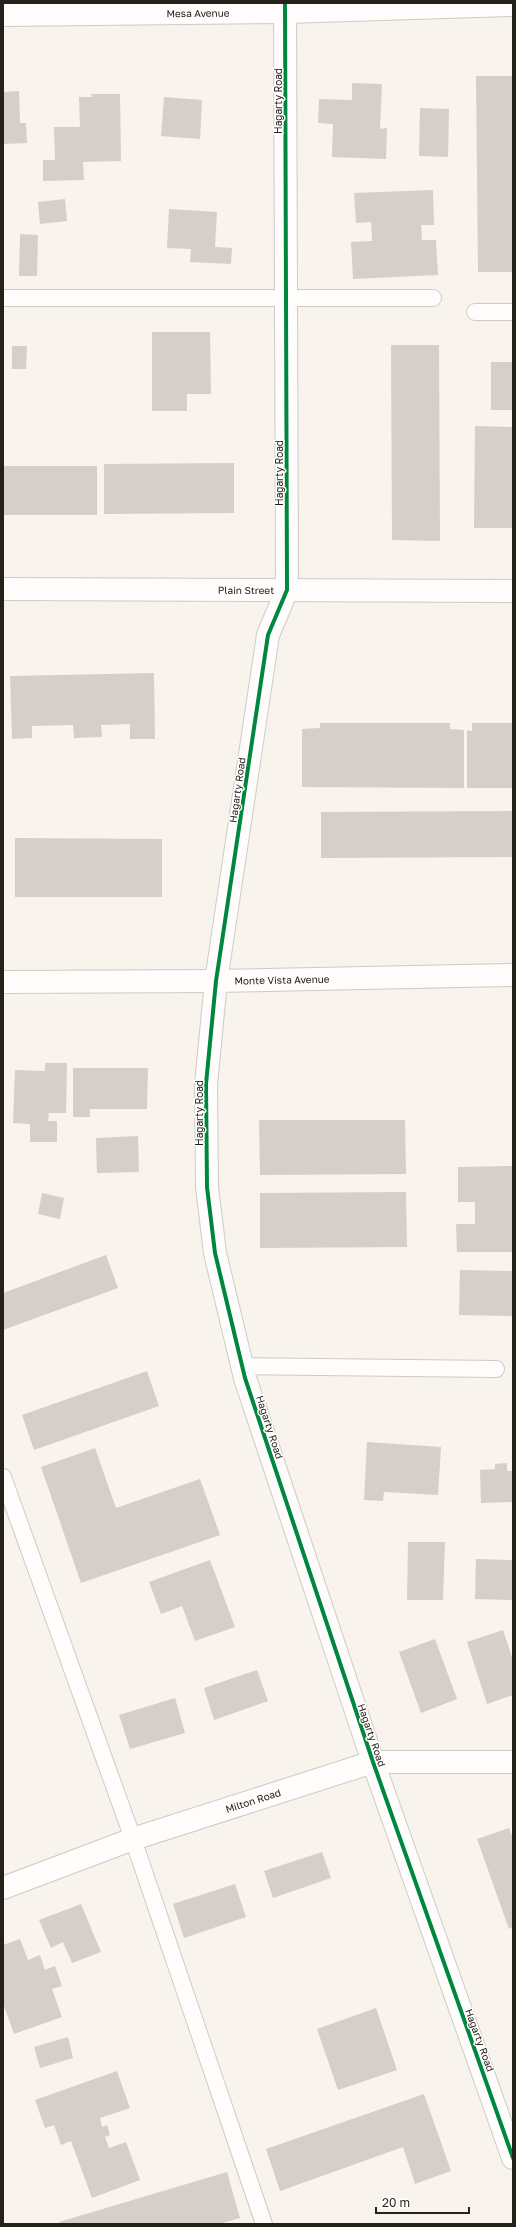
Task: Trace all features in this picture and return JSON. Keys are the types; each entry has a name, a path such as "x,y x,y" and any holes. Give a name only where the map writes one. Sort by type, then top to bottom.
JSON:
{"street":[{"name":"Mesa Avenue","path":"3,15 286,7 513,5"},
{"name":"Hagarty Road","path":"286,7 287,590 268,635 216,981 206,1084 207,1187 215,1253 242,1366 373,1762 513,2158"},
{"name":"Plain Street","path":"3,589 513,591"},
{"name":"Monte Vista Avenue","path":"3,982 216,981 513,976"},
{"name":"Milton Road","path":"3,1888 133,1839 373,1762 513,1762"}],"lane":[{"path":"3,298 433,298"},
{"path":"476,312 513,312"},
{"path":"242,1366 496,1369"},
{"path":"3,1477 133,1839 264,2224"}],"building":[{"path":"476,76 513,76 513,272 478,272"},
{"path":"352,83 382,84 380,129 387,128 386,159 332,157 333,124 318,123 319,99 352,100"},
{"path":"19,91 20,123 26,123 27,143 3,144 3,92"},
{"path":"91,94 120,94 121,161 83,162 84,180 43,181 43,160 55,160 54,127 80,127 79,97 92,97"},
{"path":"164,97 202,100 200,139 161,136"},
{"path":"420,108 449,109 448,157 419,156"},
{"path":"433,190 434,225 421,225 422,240 436,240 438,275 353,279 351,242 372,241 371,222 356,223 354,193"},
{"path":"65,199 67,221 40,224 38,202"},
{"path":"169,209 217,212 215,247 232,248 231,264 190,262 191,249 167,248"},
{"path":"20,234 38,235 37,276 19,276"},
{"path":"152,332 210,332 211,394 187,394 187,411 152,411"},
{"path":"391,345 439,345 440,541 392,540"},
{"path":"12,346 27,346 26,369 12,369"},
{"path":"491,362 513,362 513,410 491,410"},
{"path":"475,426 513,427 513,528 474,528"},
{"path":"234,463 234,513 104,514 104,464"},
{"path":"3,466 97,466 97,515 3,515"},
{"path":"154,673 155,739 130,739 130,724 101,725 102,737 74,738 73,725 32,726 32,738 12,739 10,676"},
{"path":"320,723 450,723 450,729 464,730 464,788 302,787 302,729 320,728"},
{"path":"472,723 513,723 513,788 467,788 467,730 472,731"},
{"path":"513,811 513,857 321,858 321,812"},
{"path":"15,838 162,839 162,897 15,897"},
{"path":"45,1063 67,1063 66,1113 49,1113 48,1121 57,1121 57,1142 30,1142 30,1124 13,1123 15,1070 45,1071"},
{"path":"73,1068 148,1068 147,1109 90,1109 90,1117 73,1117"},
{"path":"259,1120 405,1120 406,1174 260,1175"},
{"path":"138,1136 139,1172 97,1173 96,1138"},
{"path":"513,1166 513,1252 457,1252 456,1224 475,1224 475,1202 458,1202 458,1167"},
{"path":"406,1192 407,1247 260,1248 260,1193"},
{"path":"42,1193 64,1198 60,1219 38,1214"},
{"path":"106,1255 118,1288 3,1330 3,1293"},
{"path":"460,1270 513,1271 513,1316 459,1315"},
{"path":"147,1371 159,1406 34,1450 22,1415"},
{"path":"367,1442 441,1447 438,1495 384,1492 383,1501 364,1500"},
{"path":"95,1448 116,1508 200,1479 220,1535 81,1583 41,1467"},
{"path":"507,1463 507,1471 513,1471 513,1502 481,1503 480,1470 495,1469 495,1464"},
{"path":"408,1542 445,1542 443,1600 407,1600"},
{"path":"476,1559 513,1560 513,1600 475,1599"},
{"path":"210,1560 235,1627 195,1641 182,1606 161,1614 149,1582"},
{"path":"503,1630 513,1660 513,1695 487,1704 467,1642"},
{"path":"435,1639 457,1699 421,1713 399,1652"},
{"path":"257,1670 268,1701 214,1720 204,1688"},
{"path":"175,1698 185,1733 130,1749 119,1715"},
{"path":"509,1828 513,1839 513,1927 509,1929 477,1839"},
{"path":"322,1852 331,1878 273,1898 264,1871"},
{"path":"235,1884 246,1917 184,1938 173,1904"},
{"path":"81,1904 101,1952 72,1963 63,1942 51,1948 39,1920"},
{"path":"20,1939 28,1960 40,1955 45,1970 55,1966 62,1986 52,1989 62,2017 14,2034 3,2003 3,1945"},
{"path":"376,2008 397,2070 338,2090 317,2029"},
{"path":"68,2037 73,2058 40,2068 34,2047"},
{"path":"117,2071 130,2108 100,2118 102,2127 107,2125 110,2135 105,2137 109,2148 126,2142 140,2180 92,2198 71,2141 61,2145 54,2125 45,2128 35,2100"},
{"path":"424,2094 451,2171 415,2184 403,2147 280,2191 266,2149"},
{"path":"227,2172 240,2218 219,2224 60,2224 59,2222"}],"cycle path":[{"path":"285,3 287,590 268,635 216,981 206,1084 207,1187 215,1253 245,1378 373,1762 513,2158"}]}
